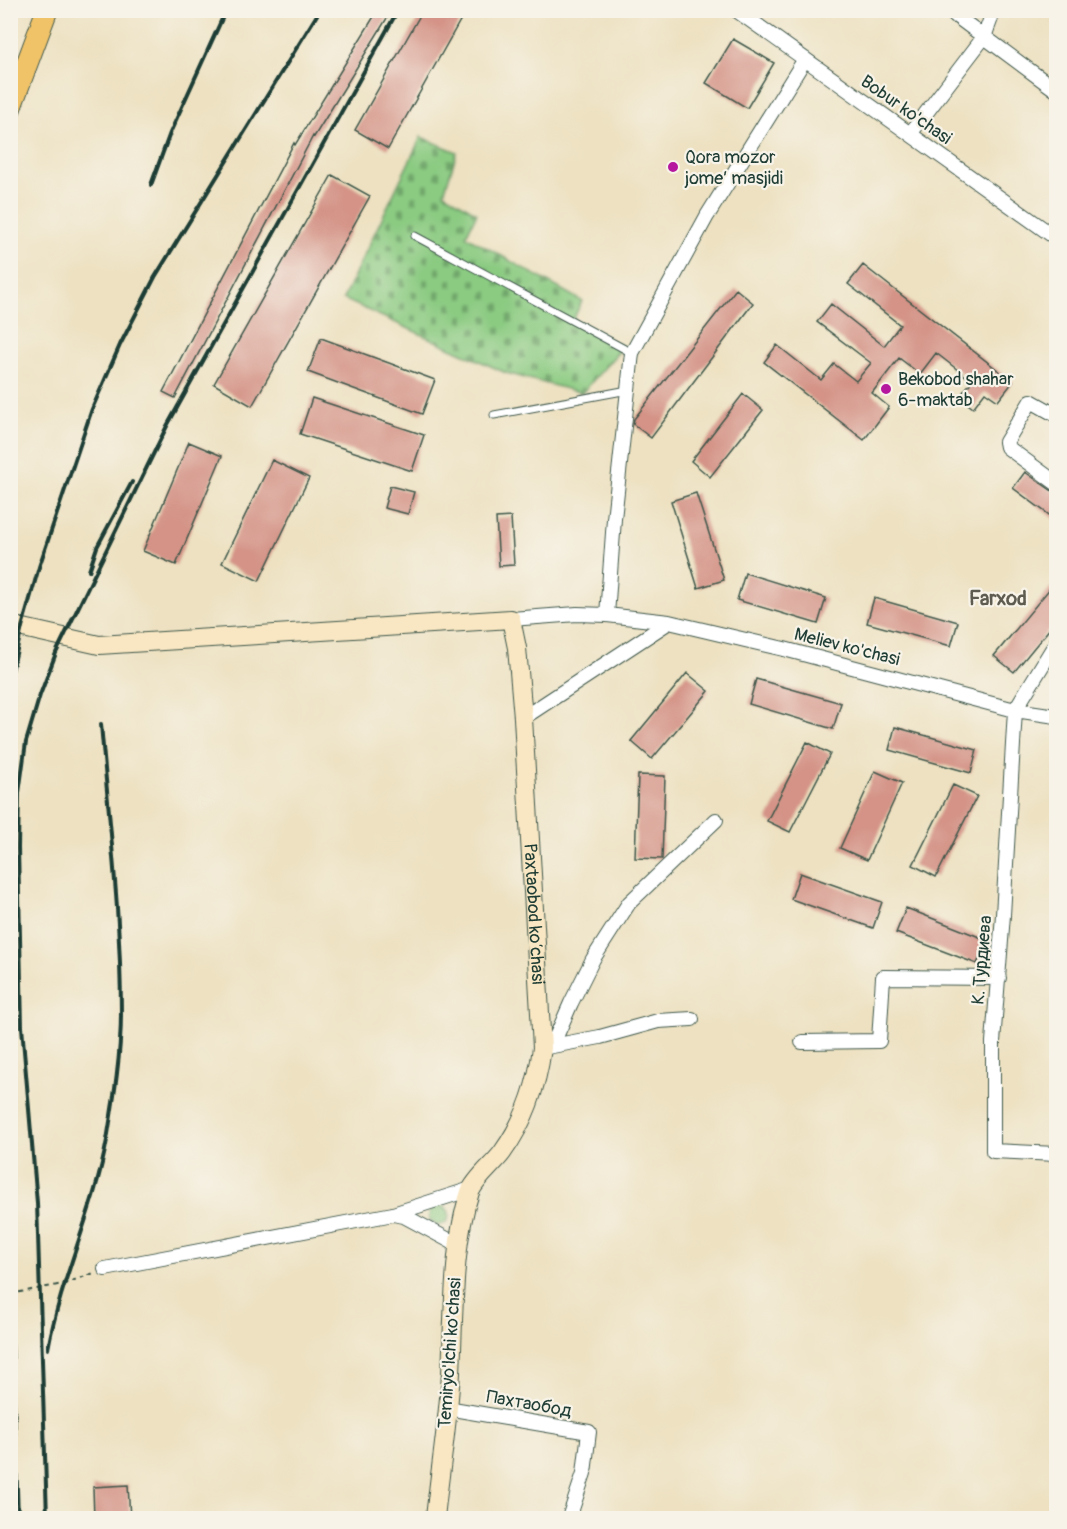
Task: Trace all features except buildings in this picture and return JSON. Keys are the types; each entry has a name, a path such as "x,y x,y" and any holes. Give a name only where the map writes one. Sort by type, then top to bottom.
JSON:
{"main road":[{"path":"10,109 47,10"}],"street":[{"name":"Bobur ko'chasi","path":"736,10 1056,238"},
{"path":"948,10 1056,90"},
{"path":"910,134 984,37 994,10"},
{"path":"607,615 632,353 707,216 805,60"},
{"path":"1056,415 1032,401 1006,442 1007,447 1056,483"},
{"name":"Meliev ko'chasi","path":"511,619 577,614 669,622 1015,710 1056,716"},
{"path":"10,625 99,645 511,619"},
{"name":"Paxtaobod ko‘chasi","path":"471,1189 501,1154 521,1124 547,1047 523,718 517,648 511,619"},
{"path":"523,718 669,622"},
{"path":"1015,710 1056,643"},
{"name":"К. Турдиева","path":"1015,710 993,1042 993,1151 1056,1154"},
{"path":"547,1047 593,959 629,903 716,820"},
{"path":"802,1042 879,1041 883,977 999,978"},
{"path":"547,1047 600,1038 640,1024 692,1019"},
{"path":"105,1269 393,1214 471,1189"},
{"name":"Temiryo'lchi ko'chasi","path":"435,1518 447,1408 458,1245 471,1189"},
{"path":"393,1214 404,1216 458,1245"},
{"name":"Пахтаобод","path":"447,1408 589,1432 584,1473 568,1518"}],"lane":[{"path":"415,236 632,353"},
{"path":"494,415 628,390"}],"path":[{"path":"10,1294 63,1284 105,1269"}],"green space":[{"path":"421,137 457,152 444,193 477,213 466,236 582,301 572,322 623,347 582,393 506,373 343,299"},
{"path":"439,1205 446,1208 449,1215 446,1222 439,1225 432,1222 429,1215 432,1208"}],"railway":[{"path":"151,185 170,133 226,10"},
{"path":"10,680 39,567 92,409 120,345 155,277 320,10"},
{"path":"47,1518 37,1203 22,1027 18,848 19,793 26,742 56,653 167,426 398,10"},
{"path":"89,571 97,547 132,482"},
{"path":"48,1349 61,1296 101,1166 107,1140 120,1045 119,941 101,724"},
{"path":"10,1283 18,1518"}],"place":[{"name":"Qora mozor jome’ masjidi","path":"673,167"},
{"name":"Bekobod shahar 6-maktab","path":"886,389"}],"district":[{"name":"Farxod","path":"998,598"}]}
